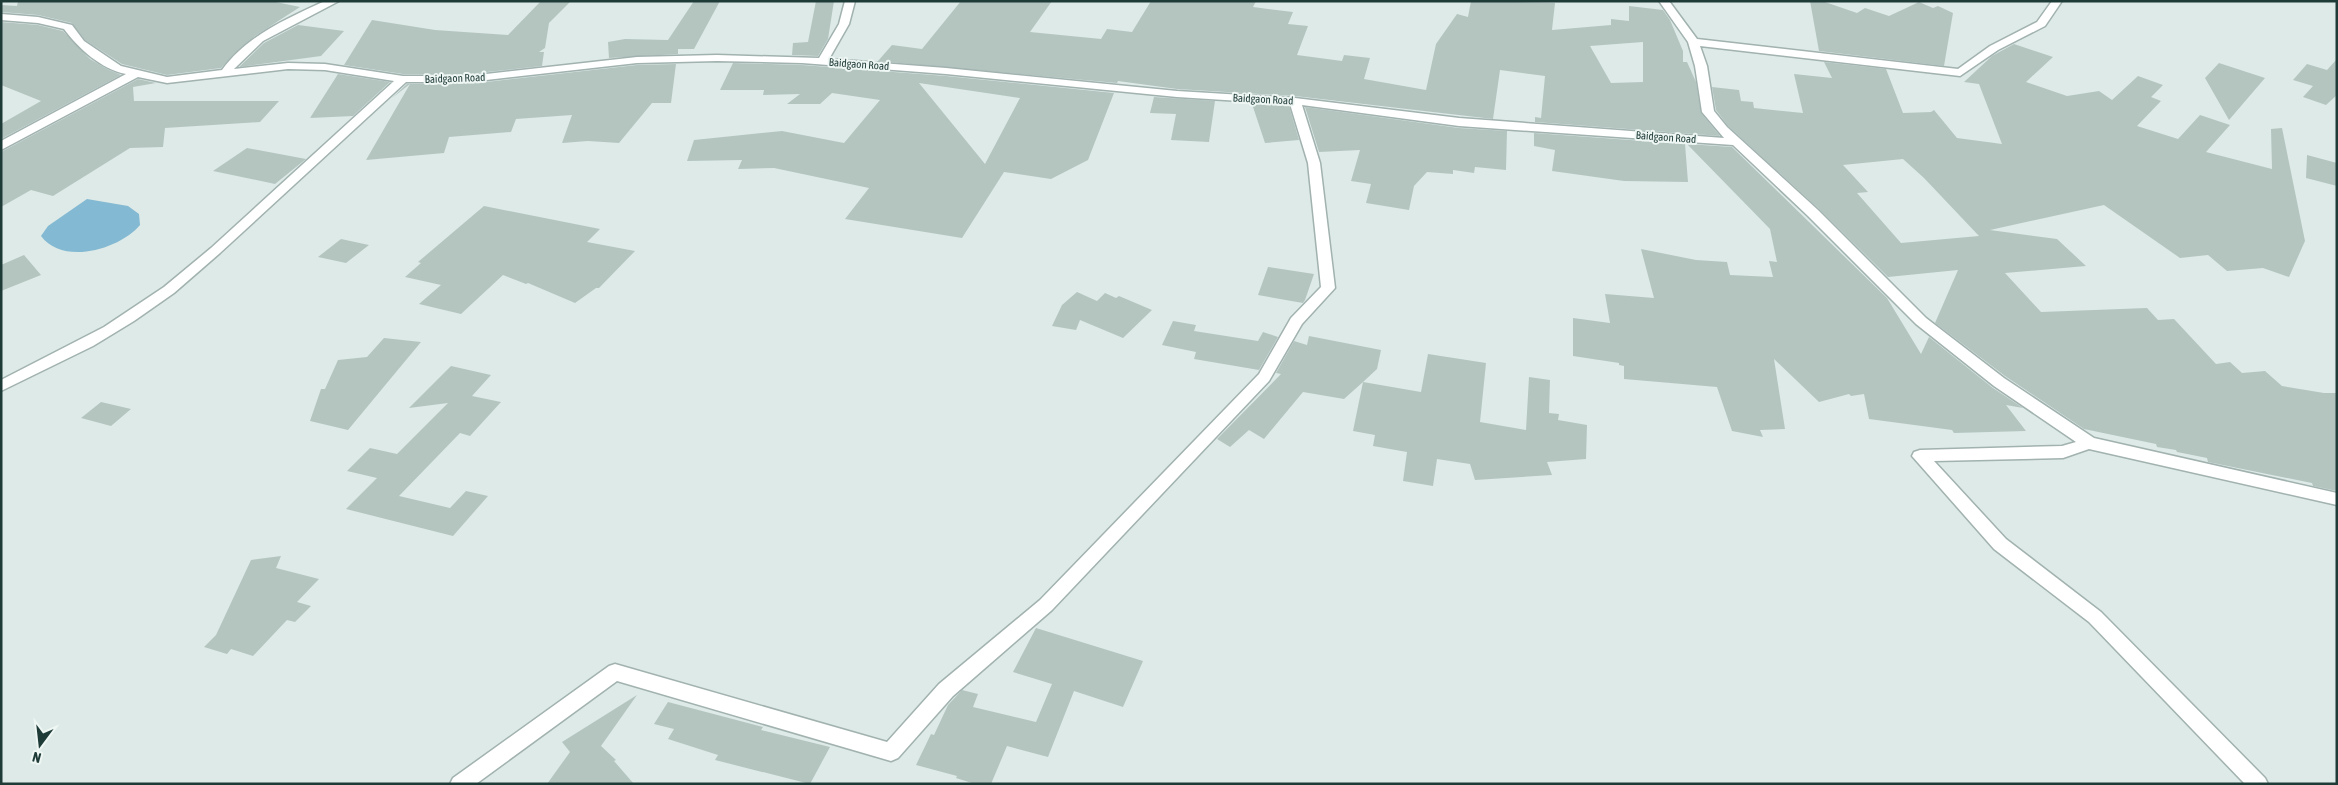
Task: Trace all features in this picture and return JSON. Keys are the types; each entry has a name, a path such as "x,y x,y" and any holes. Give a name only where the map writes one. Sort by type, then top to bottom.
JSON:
{"street":[{"path":"224,75 230,64 259,37 334,1"},
{"path":"822,62 844,24 850,1"},
{"path":"1664,1 1693,42 1700,66 1708,112 1735,142 1813,213 1921,321 1999,382 2089,443 2337,500"},
{"path":"1693,42 1743,50 1847,60 1914,70 1960,73 1994,48 2041,24 2057,1"},
{"name":"Baidgaon Road","path":"1,17 38,20 68,27 80,43 117,69 167,80 224,75 288,66 325,67 403,79 469,79 637,60 717,58 822,62 1177,94 1294,101 1460,122 1735,142"},
{"path":"1,146 137,73"},
{"path":"1,386 89,343 168,291 235,235 290,181 348,131 403,79"},
{"path":"460,784 616,672 891,752 946,690 1046,605 1264,377 1296,321 1328,288 1314,163 1307,144 1304,124 1294,101"},
{"path":"2089,443 2063,452 1920,456 2000,544 2095,617 2258,784"}],"water":[{"path":"87,199 128,206 139,214 140,225 131,234 119,241 91,251 63,250 51,245 41,236 48,226"}],"building":[{"path":"18,1 271,1 300,7 255,36 221,68 167,75 122,64 85,40 72,23 38,15 1,12 1,5 17,6"},
{"path":"541,1 571,1 549,23 545,48 539,52 544,52 542,66 469,74 403,74 344,65 372,20 435,30 508,35"},
{"path":"694,1 720,1 694,49 678,49 678,54 609,58 608,42 625,39 668,40"},
{"path":"816,1 834,1 828,39 818,56 792,55 793,43 808,42"},
{"path":"961,1 1052,1 1030,32 1101,39 1107,29 1132,32 1151,1 1256,1 1253,7 1293,12 1288,24 1308,26 1297,55 1342,61 1344,55 1370,58 1364,79 1426,90 1436,44 1457,14 1468,17 1471,1 1555,3 1552,30 1611,25 1611,19 1629,21 1629,6 1663,10 1670,20 1683,51 1683,62 1687,62 1696,82 1701,113 1720,136 1535,122 1535,117 1541,118 1545,76 1500,70 1493,119 1295,96 1177,89 1118,81 1117,83 878,61 892,45 922,49","holes":["1643,42 1643,82 1611,83 1590,46"]},
{"path":"1810,1 1822,1 1857,13 1865,8 1889,16 1919,2 1933,8 1938,6 1953,13 1944,66 1819,51"},
{"path":"1,22 38,25 63,31 90,59 121,75 1,139 1,124 41,101 1,85"},
{"path":"298,25 344,31 321,56 239,67 264,43"},
{"path":"2014,44 2053,57 2026,82 2067,96 2099,91 2112,100 2138,76 2163,85 2151,97 2161,101 2137,126 2178,139 2200,115 2230,125 2206,152 2272,169 2271,129 2282,128 2305,241 2289,277 2263,268 2227,271 2208,255 2180,258 2104,205 1990,230 2057,239 2086,266 2005,273 2041,312 2147,308 2158,320 2174,319 2216,364 2230,362 2242,373 2265,371 2282,386 2324,393 2337,393 2337,491 2313,486 2312,483 2208,462 2207,458 2157,447 2156,444 2084,429 2005,376 1935,323 1958,270 1888,277 1819,209 1728,126 1716,110 1712,87 1739,90 1741,101 1753,102 1754,108 1803,113 1794,74 1832,78 1824,62 1886,69 1903,113 1931,112 1934,110 1957,138 2002,144 1979,84 1964,82 1992,56","holes":["1903,159 1924,178 1979,236 1901,243 1857,193 1868,192 1843,165"]},
{"path":"2337,59 2337,95 2326,105 2303,97 2313,86 2293,80 2307,64 2327,70"},
{"path":"733,63 802,65 946,76 1114,93 1088,160 1051,179 1004,172 962,238 845,219 869,188 774,168 738,169 742,160 687,161 694,140 782,131 844,143 880,100 832,93 820,104 787,104 800,94 763,95 764,90 720,90","holes":["919,83 1020,98 985,164"]},
{"path":"2219,63 2265,78 2229,120 2205,78"},
{"path":"676,64 671,103 652,103 619,143 588,141 562,143 572,115 516,119 511,132 449,137 444,153 366,160 410,84 469,84 637,65"},
{"path":"338,74 390,82 353,116 310,118"},
{"path":"138,79 156,83 133,87 134,101 279,101 260,122 165,128 163,147 130,148 53,196 31,190 1,207 1,152"},
{"path":"407,84 410,84 392,98"},
{"path":"1154,97 1215,101 1209,142 1171,140 1176,114 1150,113"},
{"path":"1252,104 1289,106 1299,140 1265,143"},
{"path":"1305,107 1459,128 1507,131 1506,170 1475,167 1474,173 1453,170 1453,174 1427,172 1414,186 1409,210 1366,203 1371,184 1351,181 1360,150 1319,152"},
{"path":"1534,133 1685,144 1688,182 1624,181 1552,171 1555,150 1534,146"},
{"path":"1687,144 1732,147 1887,298 1921,354 1929,337 1993,388 2023,408 2006,405 2026,431 1954,433 1952,430 1869,419 1864,394 1851,396 1849,394 1819,402 1774,359 1785,429 1760,430 1763,437 1732,431 1717,387 1624,379 1624,366 1619,365 1619,363 1573,356 1573,318 1610,323 1605,294 1654,298 1641,249 1696,260 1727,262 1730,275 1773,277 1769,261 1777,262 1770,229"},
{"path":"247,148 306,159 275,184 213,171"},
{"path":"2307,155 2337,163 2337,186 2306,178"},
{"path":"484,206 600,229 587,242 635,251 599,288 596,288 575,303 528,283 526,284 503,275 461,314 419,304 441,285 405,277 421,263 418,262"},
{"path":"341,239 369,245 346,263 318,257"},
{"path":"24,255 41,275 1,291 1,265"},
{"path":"1268,267 1314,274 1303,303 1258,295"},
{"path":"1077,292 1097,301 1105,293 1116,298 1119,296 1152,310 1123,338 1080,320 1076,330 1052,326 1062,305"},
{"path":"1173,321 1196,325 1194,331 1258,341 1263,332 1278,337 1259,370 1194,359 1196,352 1162,345"},
{"path":"1309,336 1381,350 1377,369 1344,399 1303,392 1264,439 1249,430 1230,447 1217,439 1281,374 1276,373 1294,341 1307,345"},
{"path":"384,338 421,342 348,430 310,421 321,389 325,389 338,360 367,357"},
{"path":"1428,354 1486,363 1480,422 1526,430 1529,377 1550,380 1549,413 1559,414 1558,420 1587,425 1586,459 1547,462 1552,475 1475,480 1470,464 1437,459 1433,486 1403,481 1407,452 1373,446 1375,435 1353,431 1363,382 1421,392"},
{"path":"451,366 491,375 472,396 501,402 470,436 460,433 399,496 450,508 466,491 488,496 453,536 346,509 377,478 347,471 370,448 397,454 448,403 409,408"},
{"path":"101,402 131,409 111,426 81,418"},
{"path":"281,556 276,568 319,579 297,602 311,606 295,622 287,620 253,656 231,649 227,654 204,647 216,635 251,560"},
{"path":"1036,628 1143,661 1123,707 1074,691 1048,757 1007,746 991,784 975,784 956,778 957,776 916,765 931,734 934,735 948,705 962,690 978,694 973,707 1036,722 1052,684 1013,672"},
{"path":"637,695 601,746 616,760 614,761 634,784 547,784 570,752 562,742"},
{"path":"668,702 763,727 761,730 830,747 810,784 715,760 718,755 668,739 674,729 654,724"}]}
